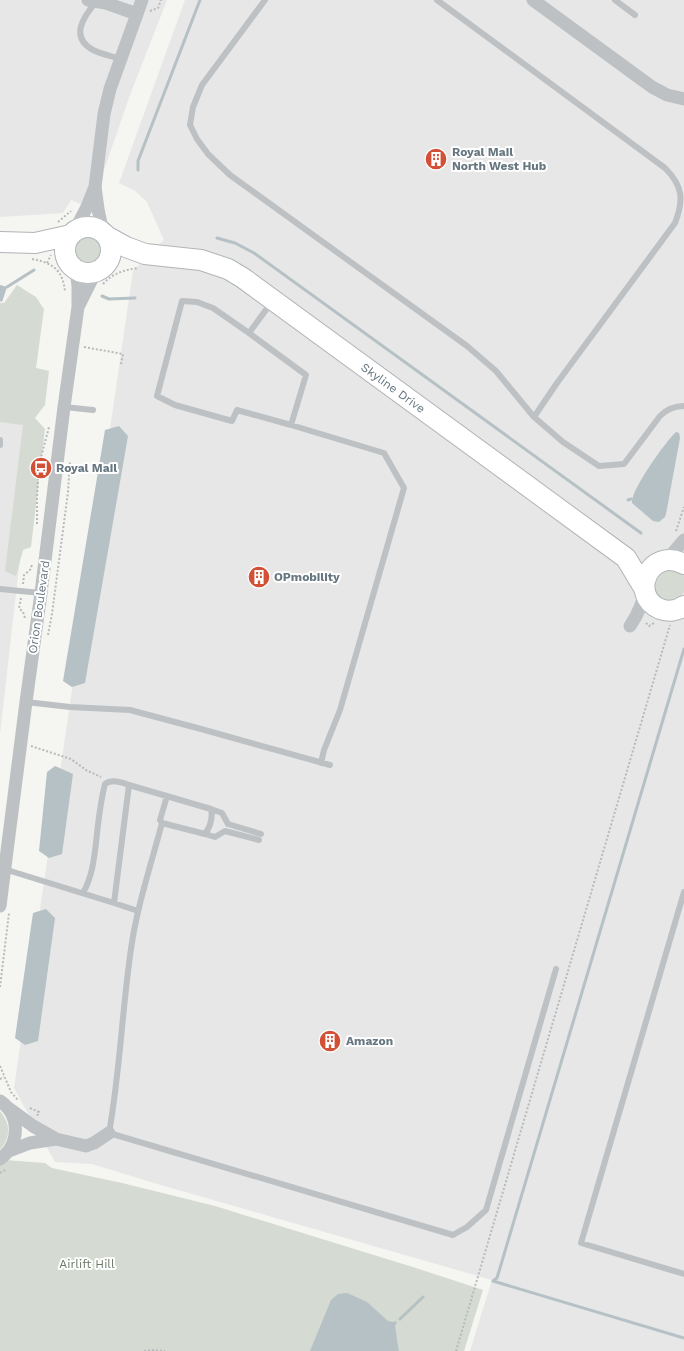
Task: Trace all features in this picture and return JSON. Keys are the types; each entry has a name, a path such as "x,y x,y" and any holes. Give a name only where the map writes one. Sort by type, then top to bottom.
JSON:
{"main road":[{"path":"0,242 72,264 82,272 101,275 111,250 110,243 105,234 88,227 81,228 72,234 30,250"},
{"path":"72,234 65,247 72,264"},
{"name":"Skyline Drive","path":"105,234 126,247 143,261"},
{"name":"Skyline Drive","path":"101,275 125,257 143,261 182,257 217,264 228,269 274,300 626,558 645,589 647,597 652,603 673,612"},
{"name":"Skyline Drive","path":"626,558 660,562 671,560 684,564"},
{"path":"645,589 647,574 651,568 660,562"}],"street":[{"path":"72,234 87,207 95,187 104,114 110,89 142,0"},
{"path":"533,0 652,87 667,95 684,99"},
{"path":"92,1 119,7 137,14"},
{"path":"95,187 99,213 105,234"},
{"name":"Orion Boulevard","path":"5,907 4,869 78,307 78,286 72,264"},
{"name":"Orion Boulevard","path":"78,307 101,275"},
{"path":"660,562 672,554 680,536"},
{"path":"645,589 641,608 630,626 648,614 673,612"},
{"path":"2,1102 33,1126 56,1139 86,1146 94,1143 109,1133"},
{"path":"2,1102 12,1115 16,1133 14,1142 6,1159"},
{"path":"6,1159 30,1143 56,1139"}],"lane":[{"path":"265,0 202,85 193,107 190,125 197,139 208,154 230,175 467,346 496,371 534,417 562,442 599,466 624,464 666,410 684,406"},
{"path":"437,0 665,168 674,176 679,185 682,197 680,212 675,223 557,383 534,417"},
{"path":"614,0 635,15"},
{"path":"92,1 83,18 80,29 84,43 93,50 120,59"},
{"path":"249,333 274,300"},
{"path":"291,425 306,375 213,308 198,302 182,301 157,396 175,405 232,421 237,410 384,452 404,488 340,710 324,750 321,763"},
{"path":"64,407 93,410"},
{"path":"0,440 0,445"},
{"path":"0,589 41,593"},
{"path":"26,702 70,707 130,710 201,728 330,765"},
{"path":"83,893 89,883 93,867 102,799 105,784 109,782 122,782 129,786 222,813 228,824 260,837 225,831 215,837 162,823"},
{"path":"114,903 129,786"},
{"path":"167,796 160,820 162,823 138,911 131,950 115,1099 109,1133 453,1235 467,1227 486,1210 556,969"},
{"path":"205,834 212,816 211,810"},
{"path":"4,869 138,911"},
{"path":"684,892 581,1243 684,1274"}],"path":[{"path":"54,224 72,210 75,210"},
{"path":"30,250 38,260 54,267 60,273 66,296"},
{"path":"101,275 108,278 143,261"},
{"path":"83,341 82,346 123,354 121,364"},
{"path":"37,526 39,465 49,425"},
{"path":"47,642 68,492 71,456"},
{"path":"680,536 684,507"},
{"path":"24,575 30,570 33,563"},
{"path":"456,1351 673,612"},
{"path":"31,746 71,759 86,770 109,782"},
{"path":"0,987 5,907"},
{"path":"0,1066 11,1092 22,1103"},
{"path":"0,1079 4,1077"},
{"path":"27,1107 39,1112"},
{"path":"0,1173 6,1159"},
{"path":"144,1351 165,1351"}],"shaded area":[{"path":"0,0 167,0 130,95 104,170 102,195 87,207 71,200 63,213 0,217"},
{"path":"185,0 684,0 684,1351 470,1351 492,1280 92,1164 55,1162 14,1088 133,271 164,240 147,202 134,190 119,183"},
{"path":"0,285 7,287 2,302 0,301"},
{"path":"0,408 33,412 34,435 0,734"},
{"path":"119,426 128,436 85,683 72,687 63,681 105,430"},
{"path":"676,432 679,433 680,438 666,514 665,517 659,522 653,521 632,503 633,497 642,478"},
{"path":"55,766 73,774 62,854 49,858 39,851 47,772"},
{"path":"46,909 55,918 38,1041 25,1045 15,1038 33,913"},
{"path":"347,1293 367,1302 388,1321 396,1321 397,1323 395,1325 399,1351 310,1351 331,1300 338,1294"}],"green space":[{"path":"88,234 98,238 102,248 98,258 88,262 78,258 74,248 78,238"},
{"path":"17,285 36,297 44,309 36,368 49,371 45,405 35,418 45,429 31,547 23,550 16,576 5,571 23,425 0,422 0,303 4,303"},
{"path":"662,569 679,570 684,576 684,592 674,601 664,601 655,594 654,577"},
{"path":"0,1111 8,1126 8,1135 0,1150"},
{"name":"Airlift Hill","path":"5,1160 45,1163 52,1168 122,1183 215,1206 483,1290 464,1351 0,1351 0,1161"}],"waterway":[{"path":"138,170 138,161 200,0"},
{"path":"217,238 235,243 254,253 641,533"},
{"path":"7,287 34,270"},
{"path":"102,296 109,299 135,298"},
{"path":"493,1281 497,1278 684,649"},
{"path":"493,1281 684,1338"},
{"path":"400,1319 423,1297"}],"place":[{"name":"Royal Mail North West Hub","path":"436,159"},
{"name":"Royal Mail","path":"41,468"},
{"name":"OPmobility","path":"259,577"},
{"name":"Amazon","path":"330,1041"}]}
